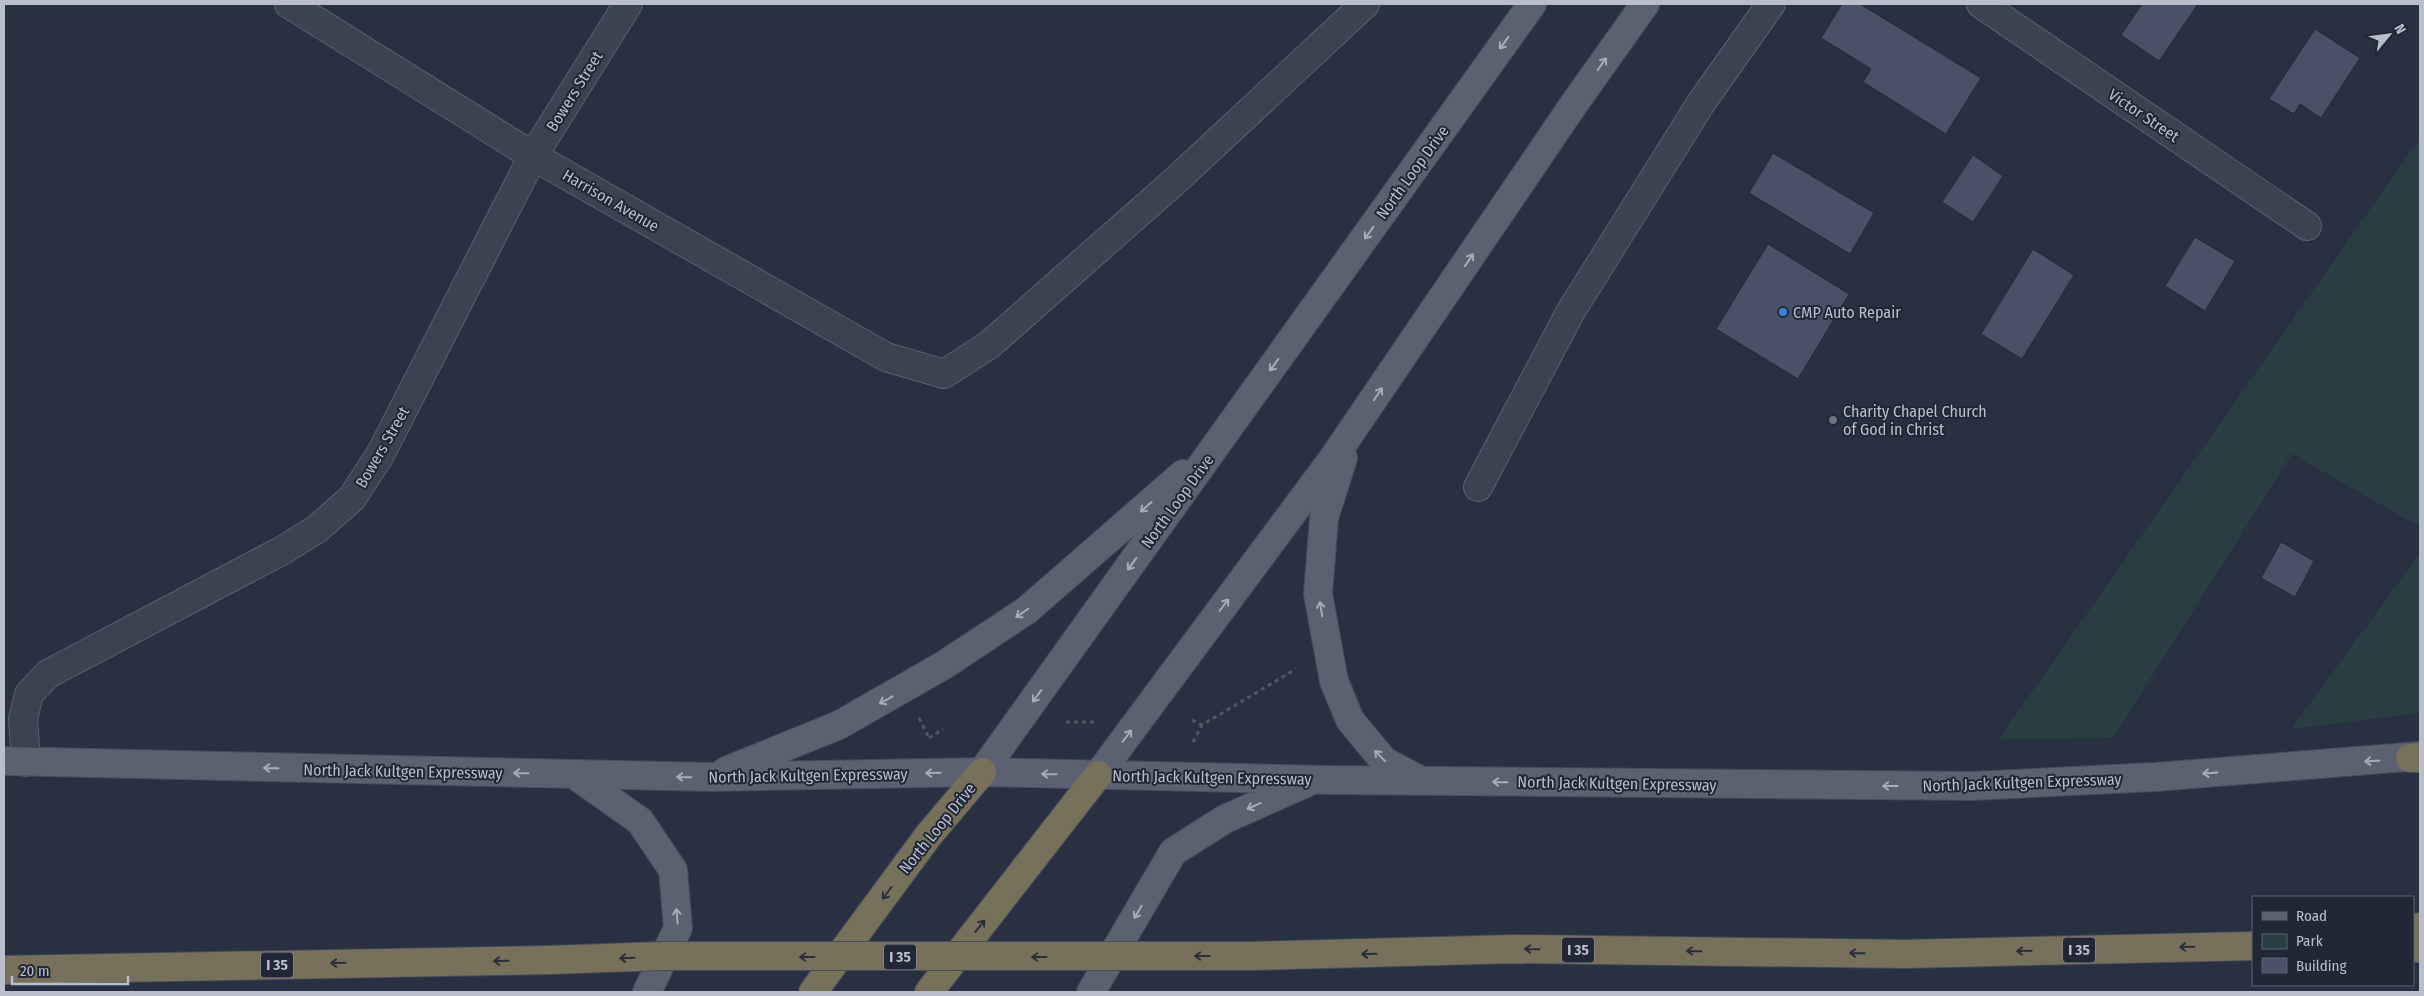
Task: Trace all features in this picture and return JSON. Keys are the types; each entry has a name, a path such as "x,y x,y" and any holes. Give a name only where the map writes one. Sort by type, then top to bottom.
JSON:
{"highway":[{"name":"North Loop Drive","path":"813,992 928,836 982,772"},
{"path":"929,992 1098,775"},
{"name":"I 35","path":"4,970 549,960 662,956 1251,956 1515,949 1906,954 2252,945"}],"main road":[{"name":"North Loop Drive","path":"982,772 1532,4"},
{"path":"1098,775 1350,434 1574,104 1645,4"},
{"path":"1350,434 1324,518 1318,584 1318,594 1332,674 1350,720 1384,761 1422,780"},
{"path":"711,777 840,725 944,665 1027,610 1221,439"},
{"name":"North Jack Kultgen Expressway","path":"15,762 711,777 982,772 1314,779 1972,786 2155,777 2417,757"},
{"path":"575,775 640,821 673,870 678,928 647,992"},
{"path":"1091,992 1173,852 1225,819 1314,779"}],"street":[{"name":"Harrison Avenue","path":"289,4 534,156 886,357 944,374 996,339 1175,181 1365,4"},
{"name":"Bowers Street","path":"15,762 29,694 48,674 283,550 317,529 352,498 380,455 534,156 628,4"},
{"path":"1478,488 1571,311 1701,103 1771,4"},
{"name":"Victor Street","path":"1981,4 2308,226"}],"path":[{"path":"1193,743 1202,725 1304,665"},
{"path":"915,711 929,738"},
{"path":"1192,720 1202,725"},
{"path":"1066,722 1102,722"}],"green space":[{"path":"2420,138 2420,527 2292,454 2113,738 1999,739"},
{"path":"2420,553 2420,713 2291,729"}],"building":[{"path":"1842,4 1860,4 1981,78 1946,134 1863,82 1871,69 1821,38"},
{"path":"2142,4 2198,4 2159,61 2121,35"},
{"path":"2315,29 2360,58 2321,118 2300,104 2294,114 2269,99"},
{"path":"1773,153 1874,213 1850,254 1749,193"},
{"path":"1973,155 2003,176 1973,222 1942,202"},
{"path":"2195,237 2235,261 2205,311 2165,286"},
{"name":"CMP Auto Repair","path":"1768,244 1849,294 1798,379 1716,329"},
{"path":"2033,249 2074,275 2022,359 1981,334"},
{"path":"2281,542 2314,561 2295,597 2261,578"}],"place":[{"name":"CMP Auto Repair","path":"1783,312"},
{"name":"Charity Chapel Church of God in Christ","path":"1833,420"}]}
